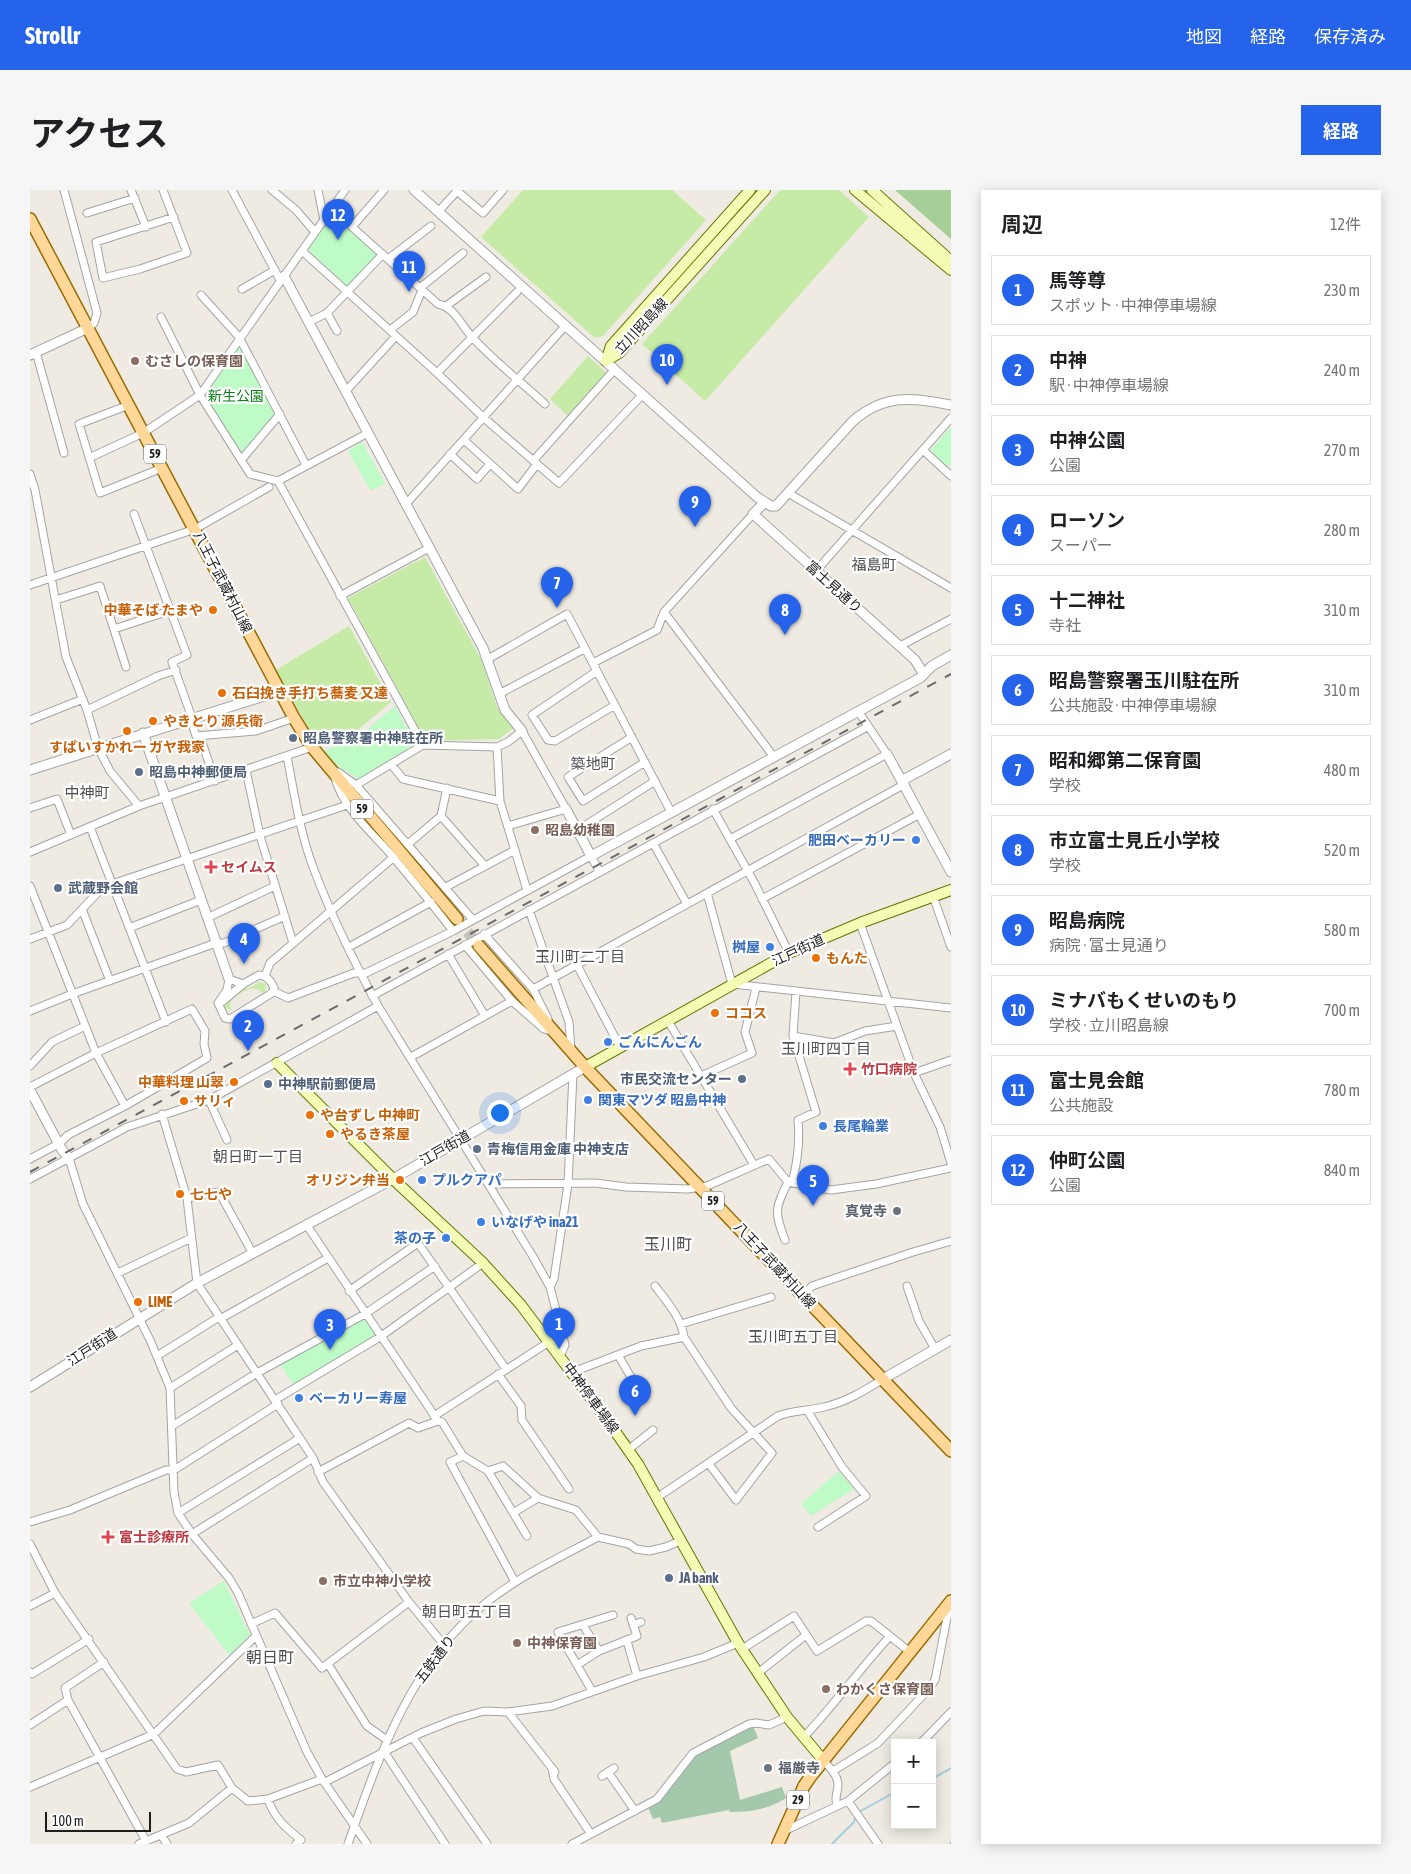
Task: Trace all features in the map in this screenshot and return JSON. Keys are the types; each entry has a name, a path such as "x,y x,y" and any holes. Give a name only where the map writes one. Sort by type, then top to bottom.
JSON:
{"main road":[{"name":"立川昭島線","path":"606,361 611,346 750,190"},
{"name":"立川昭島線","path":"606,361 619,353 765,190"},
{"path":"855,190 951,270"},
{"path":"872,190 951,261"},
{"name":"八王子武蔵村山線","path":"30,219 196,529 294,718 319,758 457,919"},
{"name":"江戸街道","path":"585,1067 789,953 951,890"},
{"name":"八王子武蔵村山線","path":"479,946 585,1067 951,1451"},
{"name":"中神停車場線","path":"276,1063 393,1179 483,1263 560,1356 628,1450 658,1497 680,1541 740,1646 787,1717 823,1760"},
{"name":"29","path":"778,1844 804,1786 951,1601"}],"street":[{"path":"131,190 146,227"},
{"path":"163,190 174,218 187,253 140,269 103,278 96,242 174,218"},
{"path":"232,190 275,270 282,278"},
{"path":"237,190 282,278 309,322 488,659 506,710 522,731 599,871"},
{"path":"272,190 296,210 315,232"},
{"path":"318,190 324,220"},
{"path":"89,458 143,433 200,395 345,190"},
{"path":"384,190 352,227 438,304 446,306 460,320 472,338 545,404"},
{"path":"414,190 764,502 776,506 853,421 865,412 903,398 951,405"},
{"path":"438,212 458,190 483,213 503,190"},
{"path":"64,453 33,353 88,328 94,323 97,312 65,191"},
{"path":"87,213 135,198"},
{"path":"309,322 327,313 385,256 431,226"},
{"path":"302,251 559,484 643,394"},
{"path":"390,330 413,312 421,289 463,253"},
{"path":"242,290 275,270"},
{"path":"446,306 486,276"},
{"path":"438,373 517,292"},
{"path":"202,295 239,338 306,465"},
{"path":"327,313 337,331"},
{"path":"161,317 200,395 250,474 278,481 368,433"},
{"path":"406,504 566,325"},
{"path":"346,391 396,336"},
{"path":"464,440 518,489 535,463 615,369"},
{"path":"129,405 79,424 100,492 162,468"},
{"path":"242,459 280,414"},
{"path":"816,571 951,418"},
{"path":"923,450 951,476"},
{"path":"450,454 477,479 490,464"},
{"path":"30,474 35,490 66,657 87,710 98,748 110,771 139,806"},
{"path":"278,481 423,745"},
{"path":"30,585 196,529 269,487"},
{"path":"788,493 951,588"},
{"path":"593,664 657,630 664,612 764,502"},
{"path":"134,514 144,546 187,656 172,662 196,736 256,731 294,718"},
{"name":"富士見通り","path":"753,514 915,660 923,673"},
{"path":"340,596 429,548"},
{"path":"56,600 100,586 126,667"},
{"path":"114,629 169,611"},
{"path":"664,612 774,756"},
{"path":"488,659 567,614 671,812"},
{"path":"900,646 951,619"},
{"path":"499,694 584,649"},
{"path":"273,991 288,998 360,973 366,973 453,931 920,678 923,673 951,656"},
{"path":"87,710 158,676 176,670"},
{"path":"597,671 532,715 548,740 555,741 615,705"},
{"path":"30,770 280,691"},
{"path":"30,720 83,699"},
{"path":"858,711 904,782 951,872"},
{"path":"372,996 867,727"},
{"path":"356,785 423,745 497,747 508,742 522,731"},
{"path":"143,733 229,979 227,990 218,1003 219,1008 228,1020 273,991"},
{"path":"200,736 214,781"},
{"path":"632,737 568,777 583,801 645,762"},
{"path":"30,852 165,796 312,747"},
{"path":"497,747 500,801 527,890"},
{"path":"730,839 887,754"},
{"path":"532,989 707,893 951,754"},
{"path":"287,756 300,822 313,867 360,973 378,1006 462,1139 550,1286 565,1345 560,1356"},
{"path":"319,758 356,785 473,920"},
{"path":"391,764 403,779 500,801"},
{"path":"246,770 260,836 293,942"},
{"path":"335,777 340,793 347,805 394,857 453,931"},
{"path":"578,830 655,781"},
{"path":"408,844 441,816 447,788"},
{"path":"30,808 57,799 71,835"},
{"path":"30,939 67,925 103,887 260,836 347,805"},
{"path":"508,826 566,809"},
{"path":"713,809 747,870 789,953"},
{"path":"762,899 920,814"},
{"path":"441,816 485,866"},
{"path":"90,827 166,1022"},
{"path":"654,843 687,904"},
{"path":"446,888 515,850"},
{"path":"273,991 273,986 265,976 267,965 394,857"},
{"path":"30,886 96,1053 125,1106"},
{"path":"207,918 275,886"},
{"path":"707,893 732,984 951,1008"},
{"path":"933,896 951,947"},
{"path":"129,928 201,900"},
{"path":"349,947 431,902"},
{"path":"82,909 110,981"},
{"path":"529,910 569,1022 572,1052"},
{"path":"30,1012 72,994 216,943 224,943 285,916"},
{"path":"860,924 914,1072 940,1127 951,1163"},
{"path":"484,934 532,989 554,1032"},
{"path":"464,945 512,1000 544,1029 554,1032"},
{"path":"448,954 485,1016"},
{"path":"577,965 620,1047"},
{"path":"219,1008 222,1002 243,984 259,976 265,976"},
{"path":"229,979 243,984"},
{"path":"701,1076 752,1053 745,1032 756,988"},
{"path":"785,1240 776,1217 778,1202 788,1182 793,1179 797,1163 800,1143 798,1120 816,1112 793,1036 796,992"},
{"path":"411,1057 512,1000"},
{"path":"30,1179 118,1131 162,1114 208,1100 378,1006"},
{"path":"30,1159 60,1143 68,1135 125,1106 207,1058 204,1044 205,1032 192,1009 96,1053 30,1088 60,1143 69,1158 83,1204 118,1273 170,1388 174,1492 178,1513 192,1534 229,1578 307,1752 323,1781 367,1844"},
{"path":"668,1020 754,1165"},
{"path":"30,1066 52,1042 85,1026"},
{"path":"793,1036 834,1043 864,1031 897,1026"},
{"path":"914,1072 951,1060"},
{"name":"江戸街道","path":"31,1384 138,1317 197,1283 252,1252 393,1179 585,1067"},
{"path":"550,1286 554,1279 568,1184 573,1074"},
{"path":"208,1100 227,1140"},
{"path":"162,1114 187,1198 197,1283 313,1458 318,1472 409,1602 444,1645"},
{"path":"488,1184 595,1183 626,1187 700,1188 769,1159 788,1182 820,1188 842,1189 876,1184 951,1168"},
{"path":"187,1198 219,1192 252,1252"},
{"path":"306,1224 436,1419 442,1422 463,1456 488,1471 527,1536"},
{"path":"118,1273 192,1238"},
{"path":"803,1294 812,1286 951,1241"},
{"path":"350,1290 418,1243 506,1369"},
{"path":"157,1356 220,1318 328,1258"},
{"path":"30,1522 70,1510 166,1470 174,1470 380,1336 483,1263"},
{"path":"172,1426 257,1373 365,1314 435,1266"},
{"path":"655,1286 681,1324 684,1337 731,1408 772,1453 736,1500 709,1464"},
{"path":"907,1286 919,1321 935,1349"},
{"path":"681,1324 771,1296"},
{"path":"572,1372 641,1346 684,1337"},
{"path":"658,1497 787,1412 807,1410 844,1400 951,1340"},
{"path":"318,1472 409,1422 418,1428 436,1419 498,1374 549,1342"},
{"path":"170,1388 238,1345"},
{"path":"618,1355 642,1396"},
{"path":"498,1374 520,1406 522,1420 569,1489"},
{"path":"807,1410 842,1467 866,1496 818,1527"},
{"path":"628,1450 653,1430"},
{"path":"178,1513 300,1438"},
{"path":"463,1456 450,1462 515,1582"},
{"path":"192,1534 313,1458"},
{"path":"488,1471 503,1466 538,1498 576,1510 598,1537 629,1544 636,1549 649,1551 680,1541"},
{"path":"513,1513 538,1498"},
{"name":"五鉄通り","path":"348,1844 387,1740 410,1691 444,1645 469,1618 515,1582 598,1537"},
{"path":"30,1544 55,1593 89,1639 178,1769 186,1772 218,1765 232,1788 248,1801 268,1799 323,1781 456,1719 484,1711 508,1712 552,1706 637,1676 740,1646 794,1616 817,1651 866,1621 871,1621 910,1652"},
{"path":"30,1606 55,1593"},
{"path":"833,1771 878,1743 927,1692 935,1680 951,1601"},
{"path":"251,1624 275,1612 322,1668 409,1602"},
{"path":"592,1691 558,1632 613,1615"},
{"path":"577,1665 599,1651 637,1636 632,1621 641,1622"},
{"path":"582,1625 599,1651"},
{"path":"758,1673 806,1635"},
{"path":"30,1787 154,1734 256,1636"},
{"path":"803,1738 828,1711 852,1678 890,1636"},
{"path":"30,1672 32,1674 89,1639"},
{"path":"627,1640 637,1676"},
{"path":"104,1662 65,1688 68,1700 146,1841"},
{"path":"328,1664 367,1726 387,1740"},
{"path":"30,1725 68,1700"},
{"path":"508,1712 554,1770 554,1779 592,1834"},
{"path":"925,1739 951,1712"},
{"path":"572,1844 657,1799 693,1753 749,1724 756,1722 769,1725 787,1717"},
{"path":"413,1738 487,1844"},
{"path":"383,1754 445,1844"},
{"path":"823,1760 833,1771 838,1783 835,1798 837,1805"},
{"path":"784,1831 848,1801 891,1766"},
{"path":"608,1772 635,1811"},
{"path":"139,1844 189,1823 232,1788"},
{"path":"268,1799 271,1810 282,1824 301,1840 296,1844"},
{"path":"848,1801 878,1844"},
{"path":"161,1835 168,1844"}],"green space":[{"path":"523,190 672,190 706,220 603,336 595,338 481,237"},
{"path":"780,190 839,190 869,217 705,401 642,344"},
{"path":"895,190 951,190 951,239"},
{"path":"337,209 352,222 351,230 379,256 349,288 308,250"},
{"name":"新生公園","path":"238,344 277,414 242,452 204,395"},
{"path":"588,356 607,373 569,417 550,399"},
{"path":"951,427 951,464 946,466 931,450"},
{"path":"362,442 385,483 371,491 348,451"},
{"path":"425,557 482,661 497,707 513,728 499,739 426,741 348,598"},
{"path":"349,626 391,702 354,733 319,747 276,670"},
{"path":"395,706 415,744 358,779 325,757 322,752 358,737"},
{"path":"259,982 266,984 265,992 262,993 254,988 247,990 232,1000 230,1003 231,1010 225,1008 224,1004 240,988 249,988"},
{"path":"364,1317 378,1337 294,1386 279,1362"},
{"path":"839,1471 854,1489 811,1516 801,1504"},
{"path":"224,1581 250,1635 229,1655 189,1603"},
{"path":"753,1726 758,1738 730,1751 740,1800 782,1787 786,1798 773,1805 752,1810 730,1812 729,1810 662,1823 660,1817 653,1819 648,1807 696,1754"}],"waterway":[{"path":"936,1777 951,1768"},
{"path":"859,1812 891,1794"},
{"path":"832,1844 854,1822 856,1815"}],"tunnel":[{"path":"457,919 479,946"}],"railway":[{"path":"30,1172 951,674"}],"place":[{"name":"仲町公園","path":"338,240"},
{"name":"富士見会館","path":"409,292"},
{"name":"むさしの保育園","path":"135,361"},
{"name":"ミナバもくせいのもり","path":"667,385"},
{"name":"昭島病院","path":"695,527"},
{"name":"昭和郷第二保育園","path":"557,608"},
{"name":"中華そば たまや","path":"213,610"},
{"name":"市立富士見丘小学校","path":"785,635"},
{"name":"石臼挽き手打ち蕎麦 又達","path":"222,693"},
{"name":"やきとり 源兵衛","path":"153,721"},
{"name":"すぱいすかれー ガヤ我家","path":"127,731"},
{"name":"昭島警察署中神駐在所","path":"293,738"},
{"name":"昭島中神郵便局","path":"139,772"},
{"name":"昭島幼稚園","path":"535,830"},
{"name":"肥田ベーカリー","path":"916,840"},
{"name":"セイムス","path":"211,867"},
{"name":"武蔵野会館","path":"58,888"},
{"name":"桝屋","path":"770,947"},
{"name":"もんた","path":"816,958"},
{"name":"ローソン","path":"244,964"},
{"name":"ココス","path":"715,1013"},
{"name":"ごんにんごん","path":"608,1042"},
{"name":"中神","path":"248,1051"},
{"name":"竹口病院","path":"850,1069"},
{"name":"市民交流センター","path":"742,1079"},
{"name":"中華料理 山翠","path":"234,1082"},
{"name":"中神駅前郵便局","path":"268,1084"},
{"name":"関東マツダ 昭島中神","path":"588,1100"},
{"name":"サリィ","path":"184,1101"},
{"name":"や台ずし 中神町","path":"310,1115"},
{"name":"長尾輪業","path":"823,1126"},
{"name":"やるき茶屋","path":"330,1134"},
{"name":"青梅信用金庫 中神支店","path":"477,1149"},
{"name":"オリジン弁当","path":"400,1180"},
{"name":"プルクアパ","path":"422,1180"},
{"name":"七七や","path":"180,1194"},
{"name":"十二神社","path":"813,1206"},
{"name":"真覚寺","path":"897,1211"},
{"name":"いなげや ina21","path":"481,1222"},
{"name":"茶の子","path":"446,1238"},
{"name":"LIME","path":"138,1302"},
{"name":"馬等尊","path":"559,1349"},
{"name":"中神公園","path":"330,1350"},
{"name":"ベーカリー寿屋","path":"299,1398"},
{"name":"昭島警察署玉川駐在所","path":"635,1416"},
{"name":"富士診療所","path":"108,1537"},
{"name":"JA bank","path":"669,1578"},
{"name":"市立中神小学校","path":"323,1581"},
{"name":"中神保育園","path":"517,1643"},
{"name":"わかくさ保育園","path":"826,1689"},
{"name":"福厳寺","path":"768,1768"}],"district":[{"name":"福島町","path":"874,564"},
{"name":"築地町","path":"593,763"},
{"name":"中神町","path":"87,792"},
{"name":"玉川町二丁目","path":"580,956"},
{"name":"玉川町四丁目","path":"826,1048"},
{"name":"朝日町一丁目","path":"258,1156"},
{"name":"玉川町","path":"668,1244"},
{"name":"玉川町五丁目","path":"793,1336"},
{"name":"朝日町五丁目","path":"467,1611"},
{"name":"朝日町","path":"270,1657"}]}
